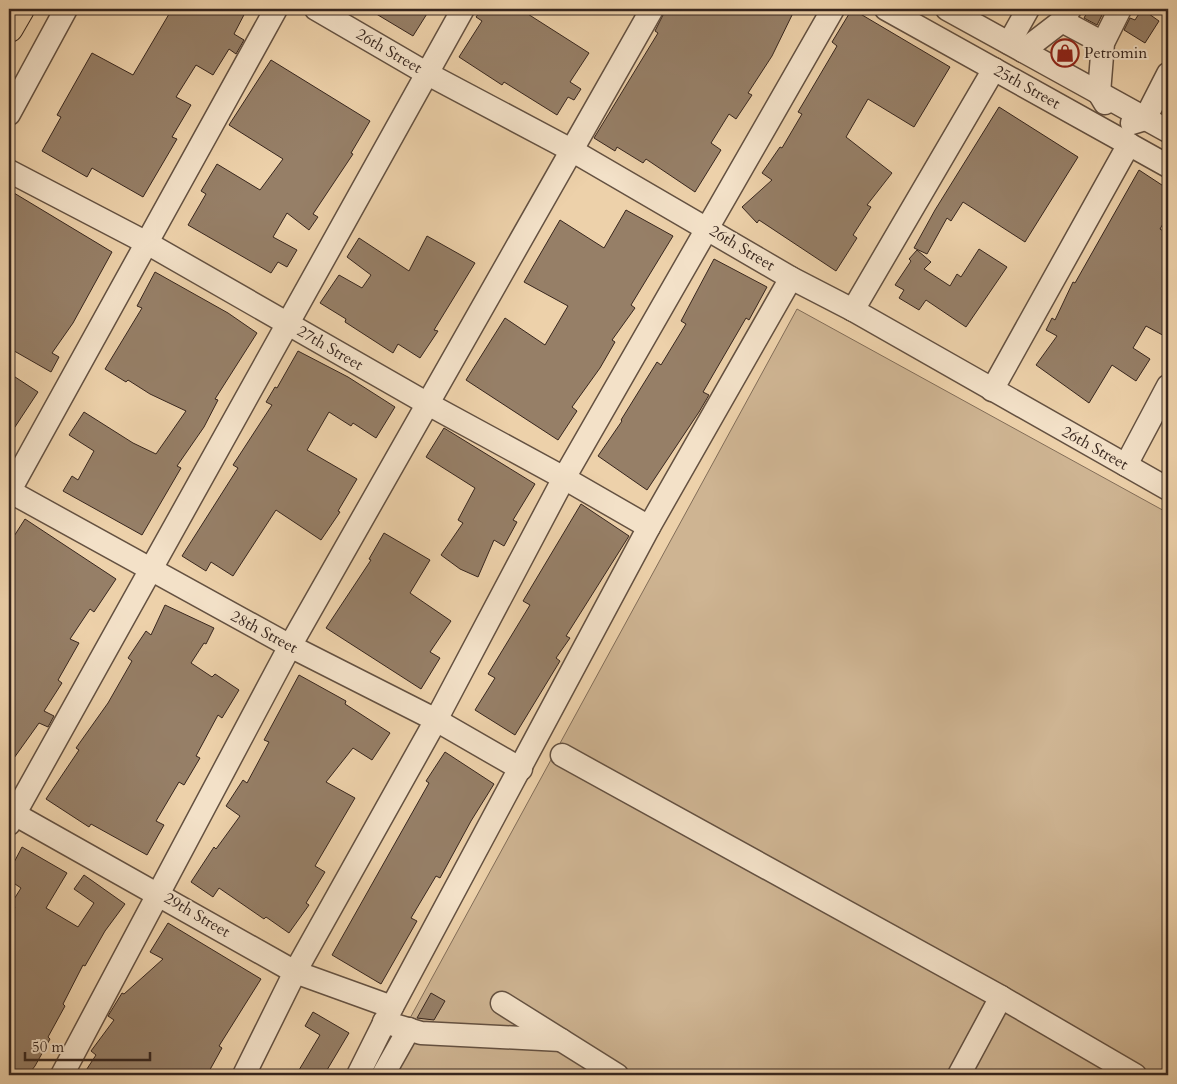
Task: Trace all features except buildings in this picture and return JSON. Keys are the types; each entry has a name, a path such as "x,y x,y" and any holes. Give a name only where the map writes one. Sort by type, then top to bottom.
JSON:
{"highway":[{"path":"9,28 20,9"}],"street":[{"path":"9,114 66,9"},
{"path":"9,491 276,9"},
{"name":"26th Street","path":"316,9 426,73 573,150 709,228 791,278 853,310 1168,489"},
{"path":"10,816 150,570 463,9"},
{"path":"62,1075 290,646 652,9"},
{"path":"244,1075 295,972 436,720 564,478 833,9"},
{"name":"25th Street","path":"886,9 1168,166"},
{"name":"25th Street","path":"947,9 1168,132"},
{"path":"1016,47 1028,9"},
{"path":"1099,93 1103,43 1120,9"},
{"path":"1016,47 1066,15 1103,43"},
{"path":"853,310 994,69"},
{"path":"1145,118 1168,74"},
{"path":"992,390 1129,144"},
{"name":"27th Street","path":"9,171 148,243 428,404 649,527"},
{"path":"358,1075 388,1015 649,527 791,278"},
{"path":"1126,465 1168,386"},
{"name":"28th Street","path":"9,491 290,646 436,720 521,769"},
{"path":"562,755 1002,997 1135,1075"},
{"name":"29th Street","path":"10,816 158,893 295,972 388,1015 409,1030 421,1033 561,1040"},
{"path":"959,1075 1002,997"},
{"path":"502,1002 617,1075"},
{"path":"383,1075 409,1030"}],"shaded area":[{"path":"797,309 1168,513 1168,1075 379,1075"}],"place":[{"name":"Petromin","path":"1065,53"}]}
